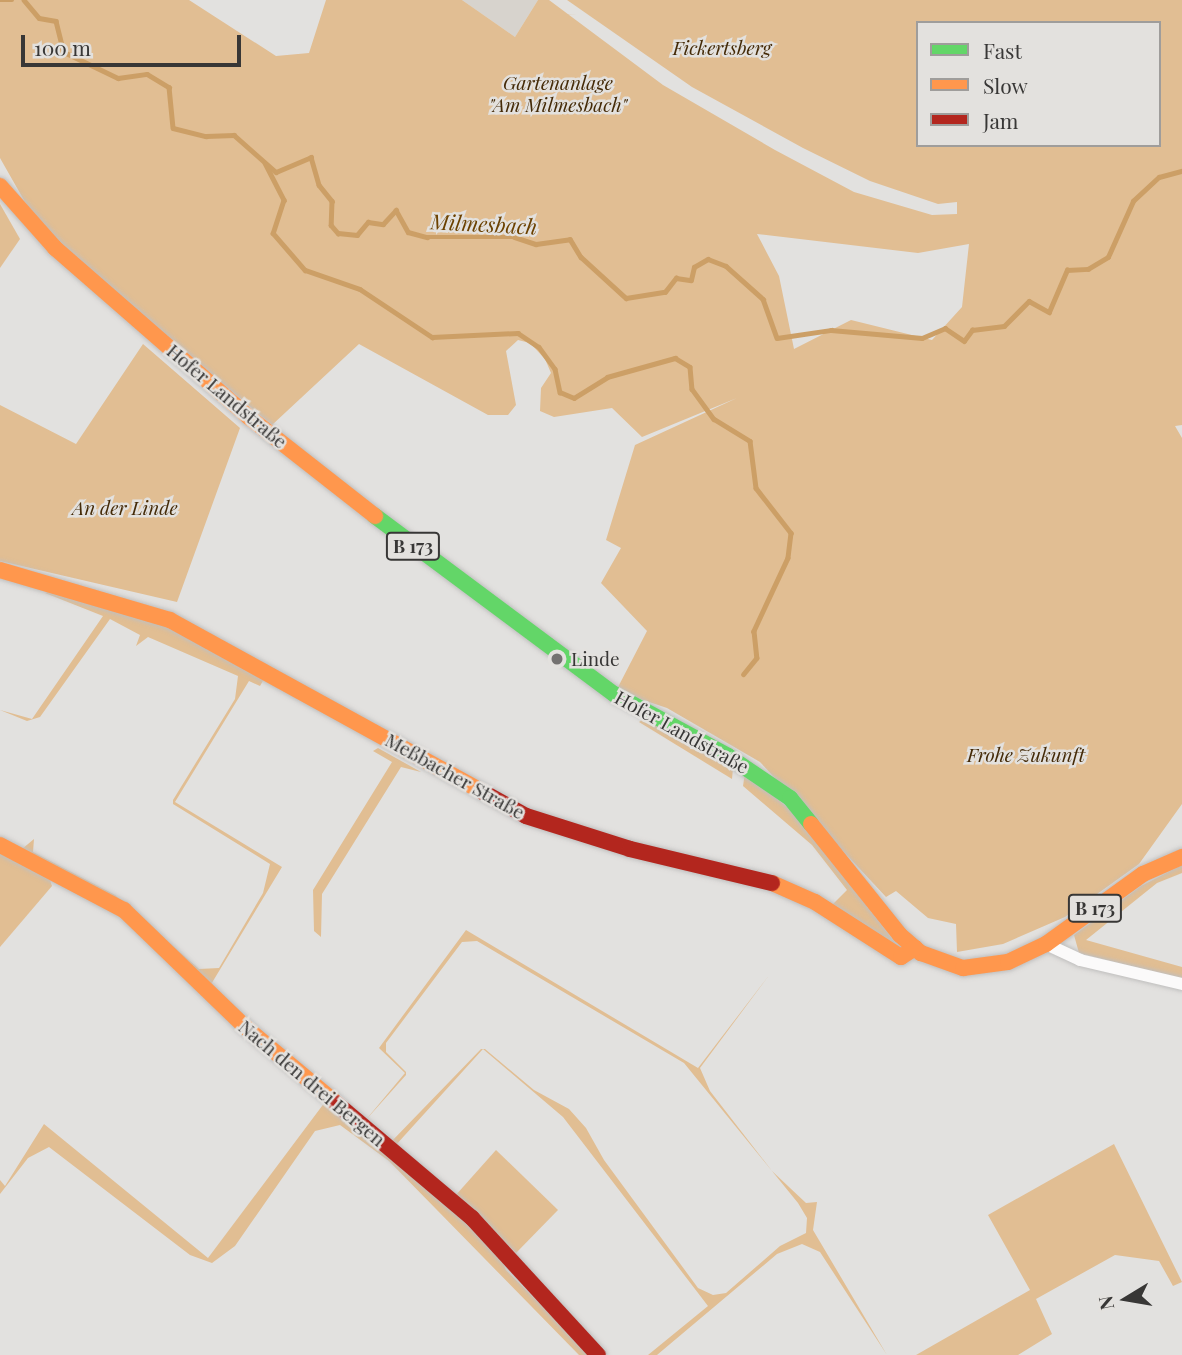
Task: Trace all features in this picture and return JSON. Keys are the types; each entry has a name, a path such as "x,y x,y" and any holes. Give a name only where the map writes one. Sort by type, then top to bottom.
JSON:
{"street":[{"name":"Hofer Landstraße","path":"0,186 47,241 250,418 460,582 614,694 752,770 790,798 915,948 946,964 984,967 1046,944 1143,873 1182,857"},
{"name":"Meßbacher Straße","path":"0,570 170,620 526,816 630,849 767,881 815,902 901,957 915,948"},
{"name":"Nach den drei Bergen","path":"0,845 124,911 244,1026 472,1218 598,1355"},
{"path":"1046,944 1080,960 1182,985"}],"shaded area":[{"path":"462,0 538,0 515,37"}],"green space":[{"path":"0,0 189,0 276,56 309,53 326,0 462,0 515,37 538,0 549,0 663,85 775,150 854,192 932,215 957,214 957,202 938,204 870,181 803,148 692,87 567,0 1182,0 1182,425 1175,426 1182,438 1182,804 1139,864 1065,917 1003,944 957,952 956,924 928,918 896,891 886,897 760,762 667,708 616,691 647,631 601,583 621,548 606,540 635,445 737,398 642,437 612,408 554,417 540,411 541,388 551,373 545,359 530,343 518,340 506,351 516,405 508,415 488,415 359,344 272,425 59,246 25,202 0,158","holes":["757,234 918,253 969,244 962,307 932,340 851,320 794,349 779,276"]},
{"path":"0,204 20,239 0,268"},
{"name":"An der Linde","path":"143,344 240,428 177,602 0,561 0,405 76,444"},
{"path":"50,591 149,618 264,679 260,686 249,681 175,802 282,867 210,986 147,924 22,849 34,839 33,852 115,895 199,969 219,968 263,893 270,864 173,804 173,800 235,699 238,676 148,637 136,646 140,635 110,619 40,717 27,721 0,710 32,719 103,616 45,593"},
{"path":"645,718 733,768 732,779 639,722"},
{"path":"378,748 421,772 401,767 322,894 321,937 314,931 313,890 392,762 373,751"},
{"path":"745,773 793,812 897,945 832,905 847,890 812,845 743,786"},
{"path":"0,851 49,877 52,886 0,947"},
{"path":"1182,865 1182,873 1157,883 1086,940 1182,967 1182,979 1079,953 1074,935 1141,886"},
{"path":"466,930 698,1068 770,974 700,1068 710,1091 772,1171 806,1203 817,1202 813,1230 887,1355 820,1252 802,1244 777,1254 657,1355 648,1355 708,1306 563,1117 483,1049 534,1090 569,1109 586,1128 604,1160 698,1288 713,1295 726,1293 780,1246 806,1233 807,1218 798,1203 684,1063 477,941 462,942 386,1043 386,1052 406,1072 406,1075 364,1122 405,1073 379,1048"},
{"path":"483,1049 395,1146 391,1142"},
{"path":"325,1102 496,1247 506,1270 591,1355 579,1355 389,1161 340,1125 315,1131 235,1246 212,1263 190,1255 49,1147 28,1158 0,1194 0,1180 5,1186 44,1124 208,1258"},
{"path":"1114,1144 1182,1282 1173,1286 1159,1261 1115,1255 1036,1299 1052,1334 1018,1355 916,1355 1030,1290 988,1215"},
{"path":"496,1150 558,1210 516,1253 455,1196"}],"waterway":[{"name":"Milmesbach","path":"0,0 12,0"},
{"name":"Milmesbach","path":"24,0 39,18 56,21 64,52 118,78 147,74 169,87 173,128 206,136 234,135 276,172 311,157 319,185 332,201 331,225 338,233 357,235 368,222 383,224 396,210 408,232 427,237 514,237 536,244 570,239 581,257 626,298 665,292 676,278 691,280 694,267 708,259 726,266 763,299 777,338 831,330 922,338 945,328 964,341 972,330 1004,326 1029,301 1049,312 1067,270 1088,269 1108,257 1133,201 1159,177 1182,171"},
{"path":"265,163 284,200 273,233 305,270 360,289 432,337 518,333 539,347 555,369 560,392 574,398 607,377 675,358 690,367 692,389 714,419 750,441 756,488 791,533 788,558 754,631 757,658 744,674"}],"traffic: fast":[{"path":"375,516 614,694 728,756 790,798 811,824"}],"traffic: slow":[{"path":"0,186 55,248 250,418 375,516"},
{"path":"0,570 170,620 481,791"},
{"path":"811,824 900,935 921,953 963,968 1008,962 1046,944 1143,874 1182,857"},
{"path":"0,845 124,910 244,1026 336,1103"},
{"path":"772,883 815,902 901,957 915,948"}],"traffic: jam":[{"path":"481,791 526,816 630,849 772,883"},
{"path":"336,1103 472,1218 598,1355"}],"place":[{"name":"Linde","path":"557,659"}],"park label":[{"name":"Fickertsberg","path":"722,48"},
{"name":"Gartenanlage \"Am Milmesbach\"","path":"558,94"},
{"name":"Frohe Zukunft","path":"1026,755"}]}
